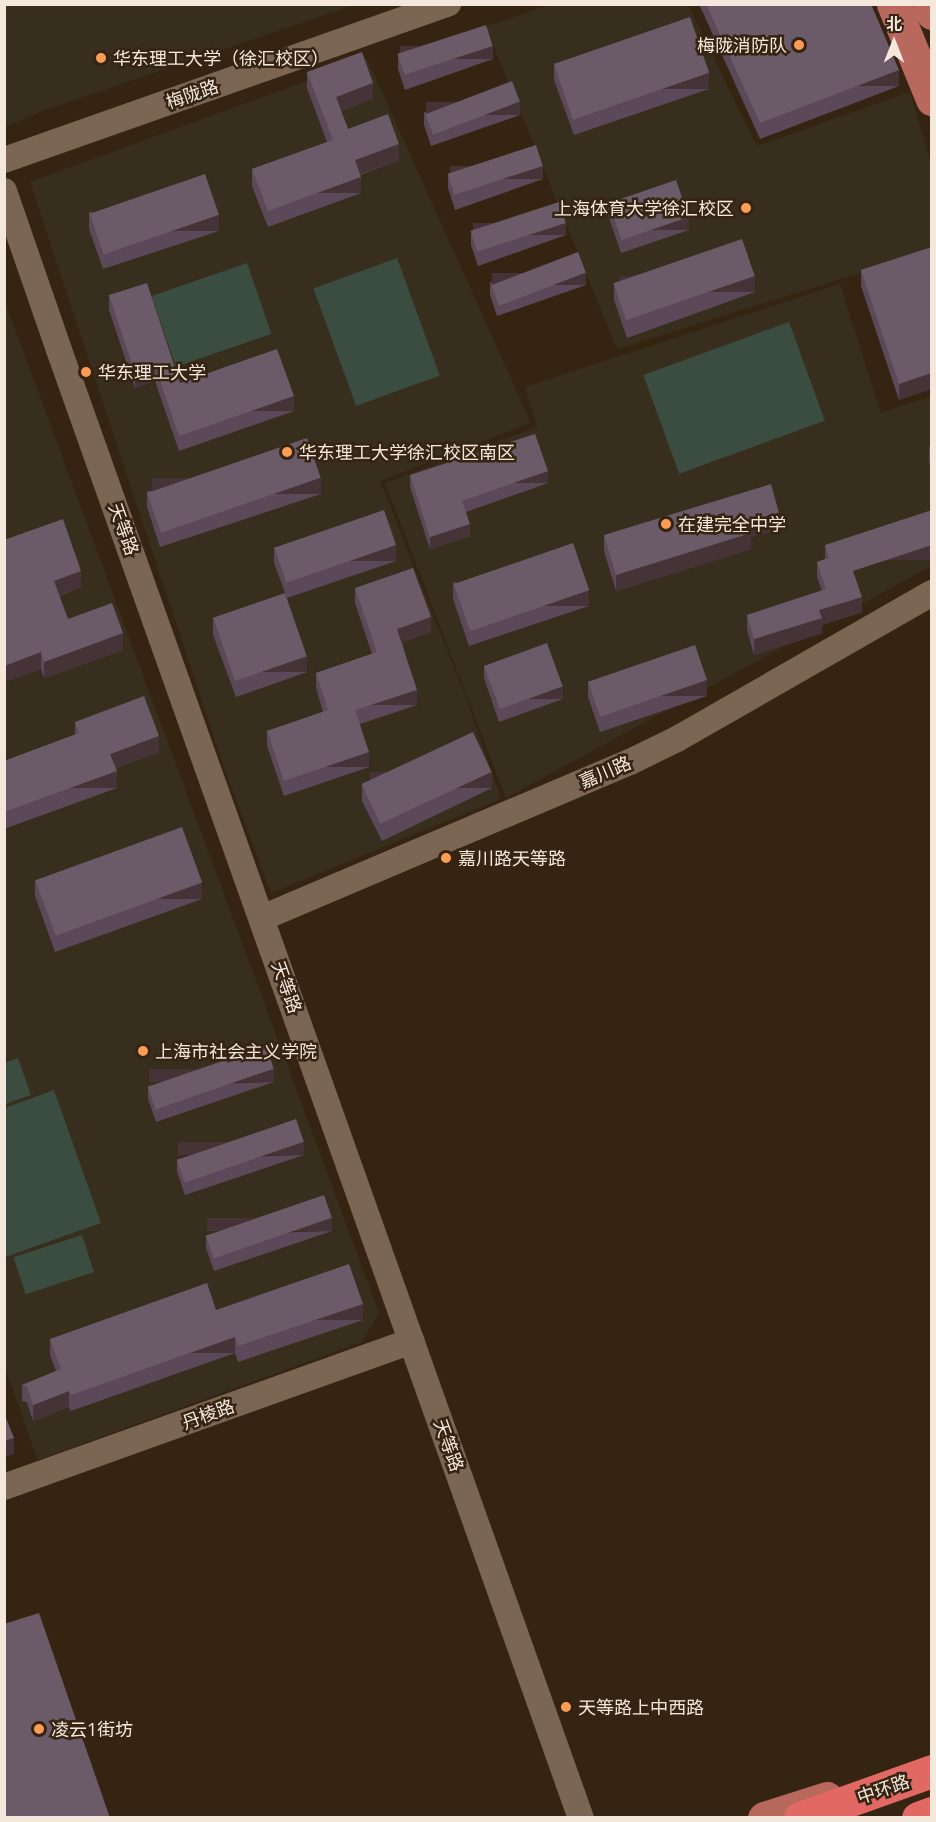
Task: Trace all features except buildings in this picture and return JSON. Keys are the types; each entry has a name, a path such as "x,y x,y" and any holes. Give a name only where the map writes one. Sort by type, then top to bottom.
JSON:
{"highway":[{"name":"中环路","path":"800,1818 932,1771"},
{"path":"918,1818 932,1813"}],"main road":[{"path":"893,4 932,99"},
{"path":"928,4 932,13"},
{"path":"764,1818 932,1764"}],"street":[{"name":"梅陇路","path":"4,160 421,9"},
{"name":"天等路","path":"4,191 581,1818"},
{"name":"嘉川路","path":"262,918 630,762 677,739 932,593"},
{"name":"丹棱路","path":"4,1487 412,1341"}],"shaded area":[{"name":"华东理工大学（徐汇校区）","path":"5,4 354,5 42,111 5,127"},
{"name":"上海体育大学徐汇校区","path":"548,5 688,5 757,146 910,92 931,164 931,251 617,349 486,27"},
{"name":"华东理工大学徐汇校区南区","path":"367,59 531,423 380,481 465,695 501,799 271,893 222,762 30,182"},
{"name":"在建完全中学","path":"840,284 881,413 931,396 931,566 506,798 385,483 537,427 525,387"},
{"name":"上海市社会主义学院","path":"5,302 379,1313 362,1342 38,1460 5,1368"}],"green space":[{"path":"397,258 440,375 356,406 313,288"},
{"path":"247,263 271,334 176,367 152,296"},
{"path":"789,322 825,421 679,474 643,375"},
{"path":"18,1058 31,1095 5,1104 5,1063"},
{"path":"54,1090 101,1223 5,1257 5,1108"},
{"path":"82,1235 94,1272 26,1294 14,1257"}],"place":[{"name":"梅陇消防队","path":"799,45"},
{"name":"华东理工大学（徐汇校区）","path":"101,58"},
{"name":"上海体育大学徐汇校区","path":"746,208"},
{"name":"华东理工大学","path":"86,372"},
{"name":"华东理工大学徐汇校区南区","path":"287,452"},
{"name":"在建完全中学","path":"666,524"},
{"name":"嘉川路天等路","path":"446,858"},
{"name":"上海市社会主义学院","path":"143,1051"},
{"name":"天等路上中西路","path":"566,1707"},
{"name":"凌云1街坊","path":"39,1729"}]}
